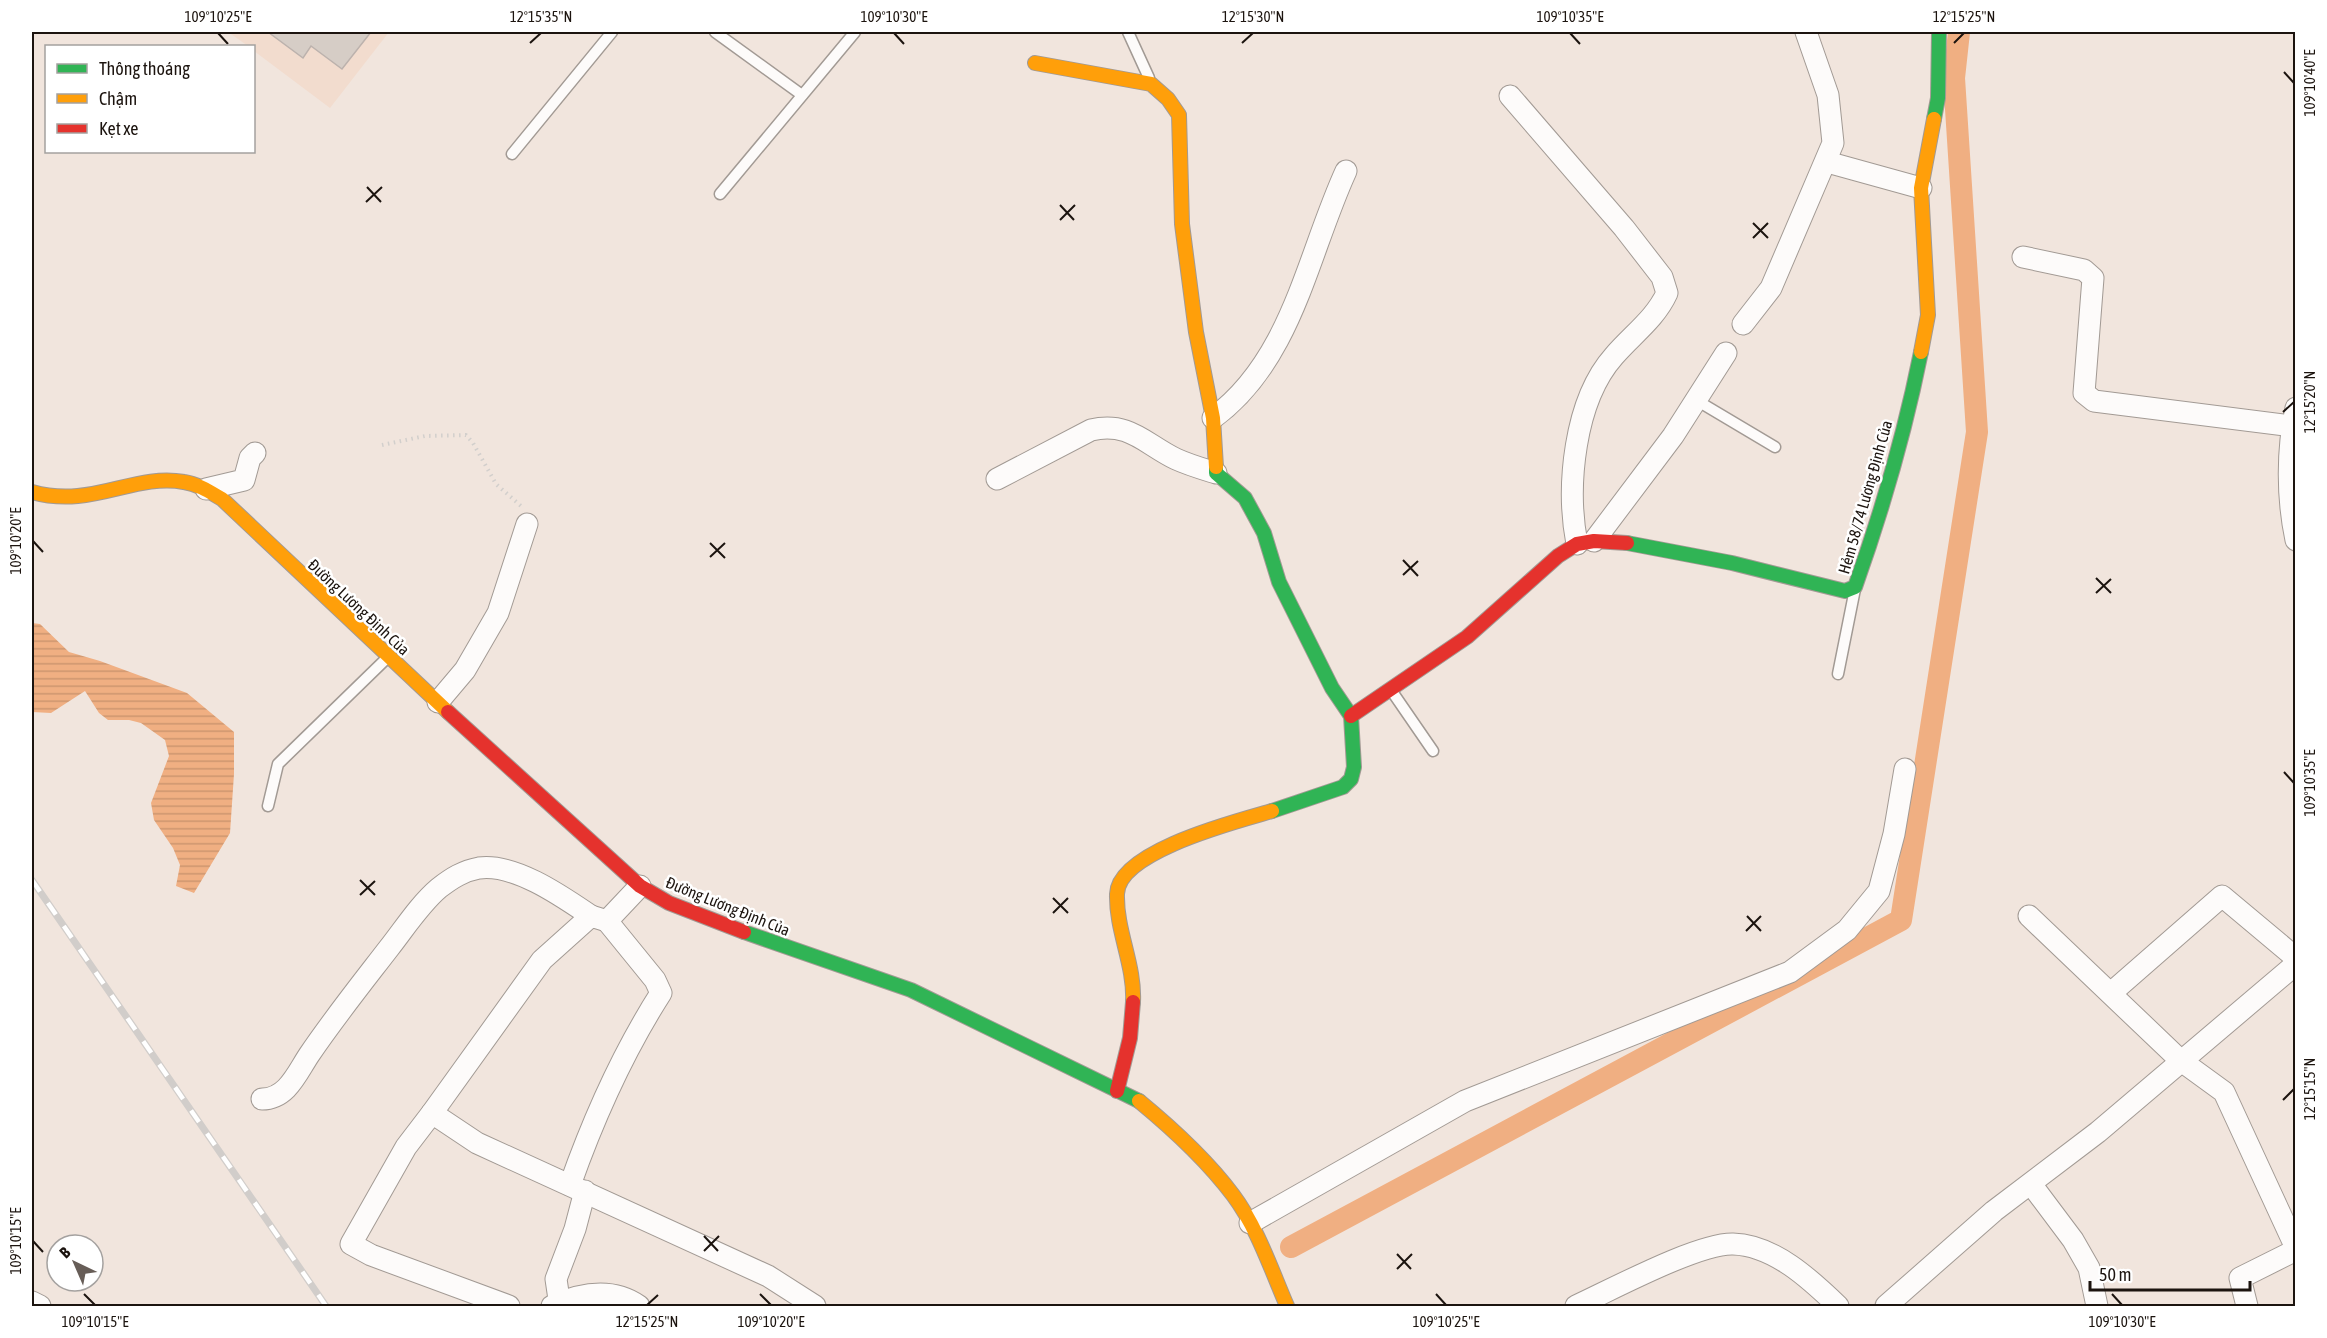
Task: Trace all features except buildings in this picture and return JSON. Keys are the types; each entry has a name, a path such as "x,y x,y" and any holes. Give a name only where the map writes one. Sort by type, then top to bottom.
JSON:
{"street":[{"path":"1743,324 1771,288 1827,162 1833,143 1828,94 1806,32"},
{"name":"Hẻm 58/74 Lương Định Của","path":"1585,543 1627,543 1732,563 1845,591 1855,586 1873,536 1912,395 1928,315 1922,188 1938,98 1939,32"},
{"path":"1035,63 1152,84 1168,99 1179,115 1182,224 1196,332 1213,418 1216,473"},
{"path":"1510,96 1624,228 1662,277 1667,293 1660,308 1613,357 1589,399 1572,474 1572,516 1585,543"},
{"path":"1827,162 1922,188"},
{"path":"1213,418 1248,387 1276,345 1346,171"},
{"path":"2023,257 2084,270 2093,278 2084,393 2094,401 2294,417 2290,511 2295,540"},
{"path":"1351,716 1467,637 1558,556 1585,543 1673,436 1726,353"},
{"path":"997,479 1091,430 1107,426 1121,428 1176,459 1216,473 1245,498 1264,533 1280,582 1332,688 1351,716 1354,767 1351,780 1343,787 1187,838 1133,868 1117,887 1118,907 1132,984 1130,1041 1117,1091"},
{"path":"206,489 244,480 250,458 255,453"},
{"name":"Đường Lương Định Của","path":"32,492 52,498 84,497 163,482 182,481 206,489 222,499 387,657 640,886 669,903 751,935 911,990 1117,1091 1134,1097 1177,1132 1216,1174 1250,1223 1287,1306"},
{"path":"438,702 465,670 498,613 527,524"},
{"path":"1250,1223 1465,1101 1790,972 1847,930 1879,891 1894,834 1905,769"},
{"path":"262,1099 274,1099 287,1088 326,1029 398,935 436,890 460,873 481,868 499,870 527,879 562,896 599,919 655,981 661,993 626,1051 605,1094 578,1188 575,1229 556,1279 557,1305 584,1293 624,1296 639,1306"},
{"path":"509,1306 371,1255 351,1244 406,1147 542,960 640,886"},
{"path":"2110,993 2222,896 2295,958"},
{"path":"2029,916 2180,1060 2224,1092 2295,1249 2240,1278 2247,1306"},
{"path":"1886,1306 1994,1211 2098,1132 2295,964"},
{"path":"432,1113 477,1143 768,1276 815,1306"},
{"path":"2031,1185 2073,1240 2089,1268 2097,1306"},
{"path":"1576,1306 1692,1253 1733,1244 1762,1251 1784,1262 1805,1276 1838,1306"},
{"path":"32,1302 40,1306"}],"lane":[{"path":"512,154 612,32"},
{"path":"715,32 802,95"},
{"path":"720,194 855,32"},
{"path":"1128,32 1152,84"},
{"path":"1696,400 1775,447"},
{"path":"1838,674 1855,586"},
{"path":"268,806 279,764 387,657"},
{"path":"1390,689 1433,751"}],"path":[{"path":"382,445 425,436 466,435 473,442 496,484 525,509 527,524"}],"shaded area":[{"path":"228,32 389,32 330,108 255,52 255,45 247,45"},
{"path":"32,623 40,624 69,652 187,693 234,732 230,833 194,893 176,886 180,865 173,848 154,820 151,803 169,756 165,740 141,723 129,720 108,720 99,713 85,691 51,713 32,712"}],"waterway":[{"path":"1291,1247 1901,920 1977,432 1954,78 1959,32"}],"railway":[{"path":"32,880 326,1306"}],"traffic: fast":[{"path":"1934,119 1938,98 1939,32"},
{"path":"1627,543 1732,563 1845,591 1855,587 1892,471 1921,352"},
{"path":"1216,467 1216,473 1245,498 1264,533 1279,582 1332,688 1351,716 1354,767 1351,779 1343,787 1272,811"},
{"path":"744,932 911,990 1139,1101"}],"traffic: slow":[{"path":"1035,63 1151,84 1168,99 1179,115 1182,224 1196,332 1213,418 1216,467"},
{"path":"1921,352 1928,315 1921,188 1934,119"},
{"path":"32,492 54,496 74,496 147,482 165,481 199,486 222,499 448,712"},
{"path":"1133,1002 1131,975 1117,908 1117,894 1123,878 1137,864 1182,840 1272,811"},
{"path":"1139,1101 1189,1145 1212,1169 1242,1207 1287,1306"}],"traffic: jam":[{"path":"1351,716 1467,637 1558,556 1577,544 1594,541 1627,543"},
{"path":"448,712 640,886 669,903 744,932"},
{"path":"1117,1091 1130,1038 1133,1002"}]}
